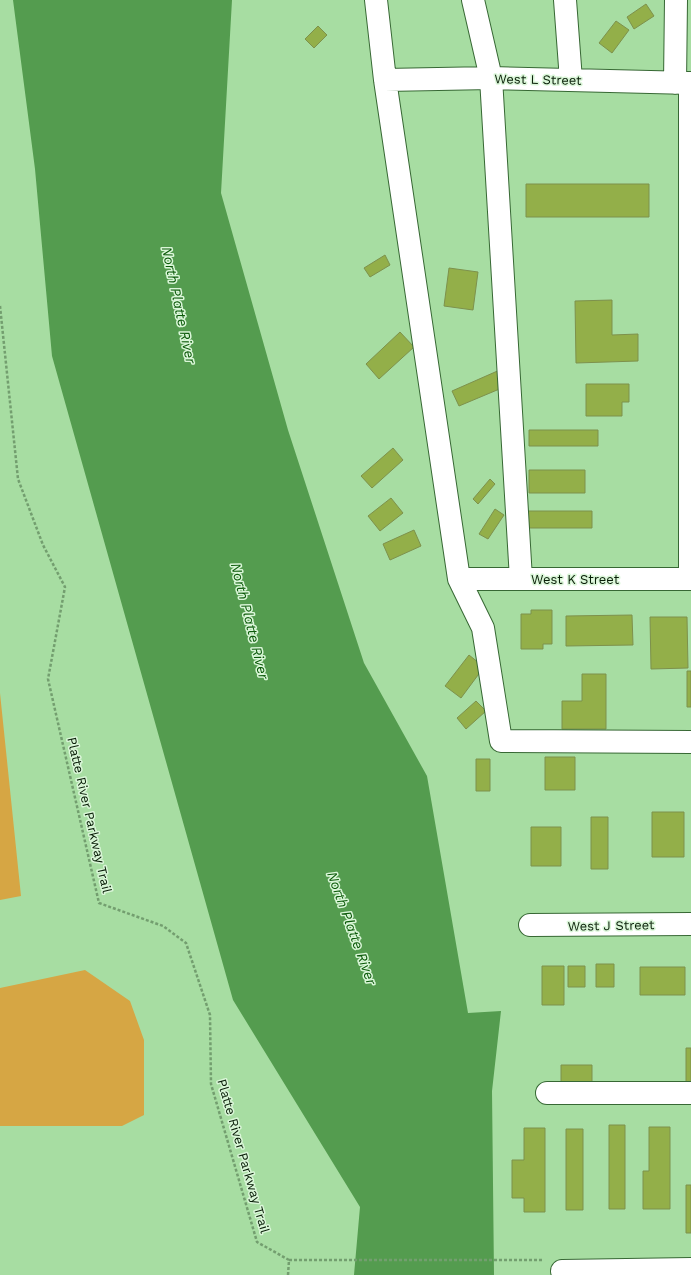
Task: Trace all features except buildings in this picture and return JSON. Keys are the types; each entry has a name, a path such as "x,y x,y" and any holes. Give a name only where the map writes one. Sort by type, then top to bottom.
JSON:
{"street":[{"path":"376,0 385,80 459,579 483,628 501,741 691,742"},
{"path":"473,0 491,78 521,579"},
{"path":"565,0 571,80"},
{"path":"676,0 685,82 690,579"},
{"name":"West L Street","path":"385,80 491,78 685,82"},
{"name":"West K Street","path":"459,579 690,579"},
{"name":"West J Street","path":"530,925 691,924"},
{"path":"547,1093 691,1094"},
{"path":"562,1271 691,1269"}],"path":[{"name":"Platte River Parkway Trail","path":"0,306 18,479 44,545 66,587 48,678 99,903 163,926 186,943 210,1015 211,1084 258,1242 289,1260"},
{"path":"288,1275 289,1260 516,1260"}],"shaded area":[{"path":"0,693 21,896 0,900"},
{"path":"85,970 130,1001 144,1040 144,1115 122,1126 0,1126 0,988"}],"water":[{"name":"North Platte River","path":"13,0 232,0 221,193 288,430 364,663 427,776 468,1013 501,1011 492,1091 494,1275 354,1275 360,1207 233,1000 52,356 35,169"}]}
